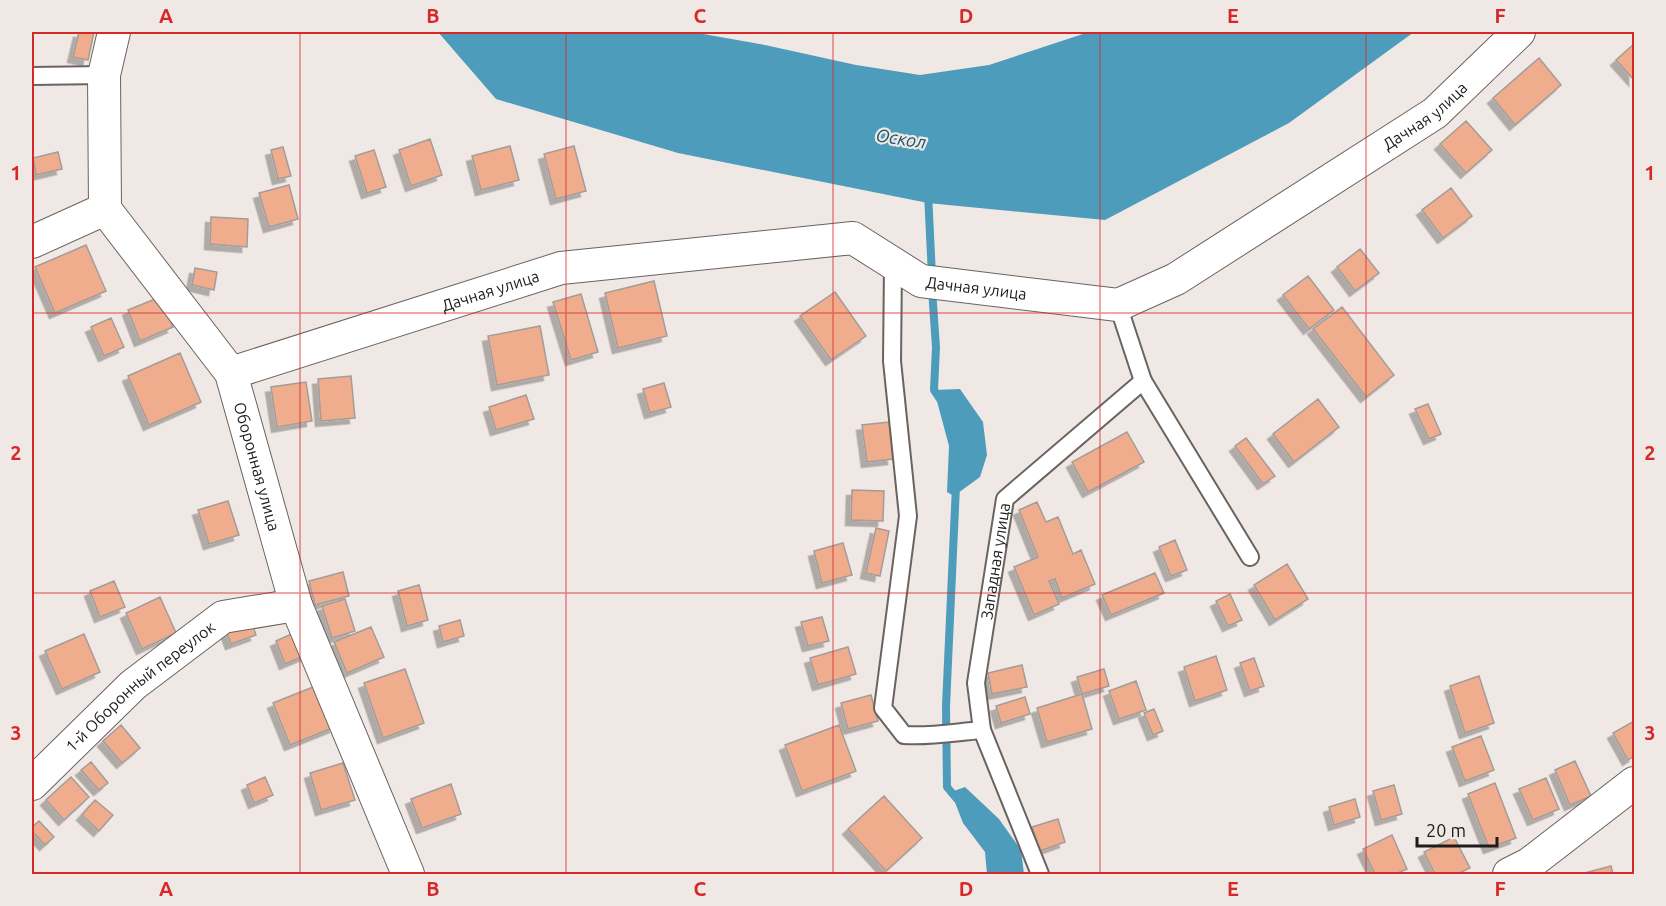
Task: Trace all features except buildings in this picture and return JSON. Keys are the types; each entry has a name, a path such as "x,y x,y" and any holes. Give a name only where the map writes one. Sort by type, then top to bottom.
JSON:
{"street":[{"path":"32,242 105,209 104,75 114,32"},
{"name":"Дачная улица","path":"231,373 561,268 853,238 893,265 934,282 1118,305 1176,279 1435,113 1519,32"},
{"name":"Оборонная улица","path":"105,209 231,373 296,605 408,874"},
{"name":"1-й Оборонный переулок","path":"32,784 133,685 223,617 296,605"},
{"path":"1523,871 1635,783"}],"lane":[{"path":"32,76 104,75"},
{"path":"893,265 892,361 908,516 883,708 904,735 927,736 982,730"},
{"path":"1118,305 1143,381 1250,557"},
{"name":"Западная улица","path":"1040,874 982,730 976,683 1005,499 1143,381"}],"water":[{"name":"Оскол","path":"438,32 692,32 856,65 920,75 989,65 1089,32 1414,32 1289,123 1105,220 928,203 678,153 496,99"},
{"path":"960,389 983,422 987,455 980,477 954,496 947,492 949,446 934,390"},
{"path":"965,787 999,819 1021,850 1024,874 987,874 985,852 963,823 951,792"}],"waterway":[{"path":"928,193 932,276"},
{"path":"932,289 936,347 934,390 940,399"},
{"path":"956,486 946,706 947,787 957,799"}]}
